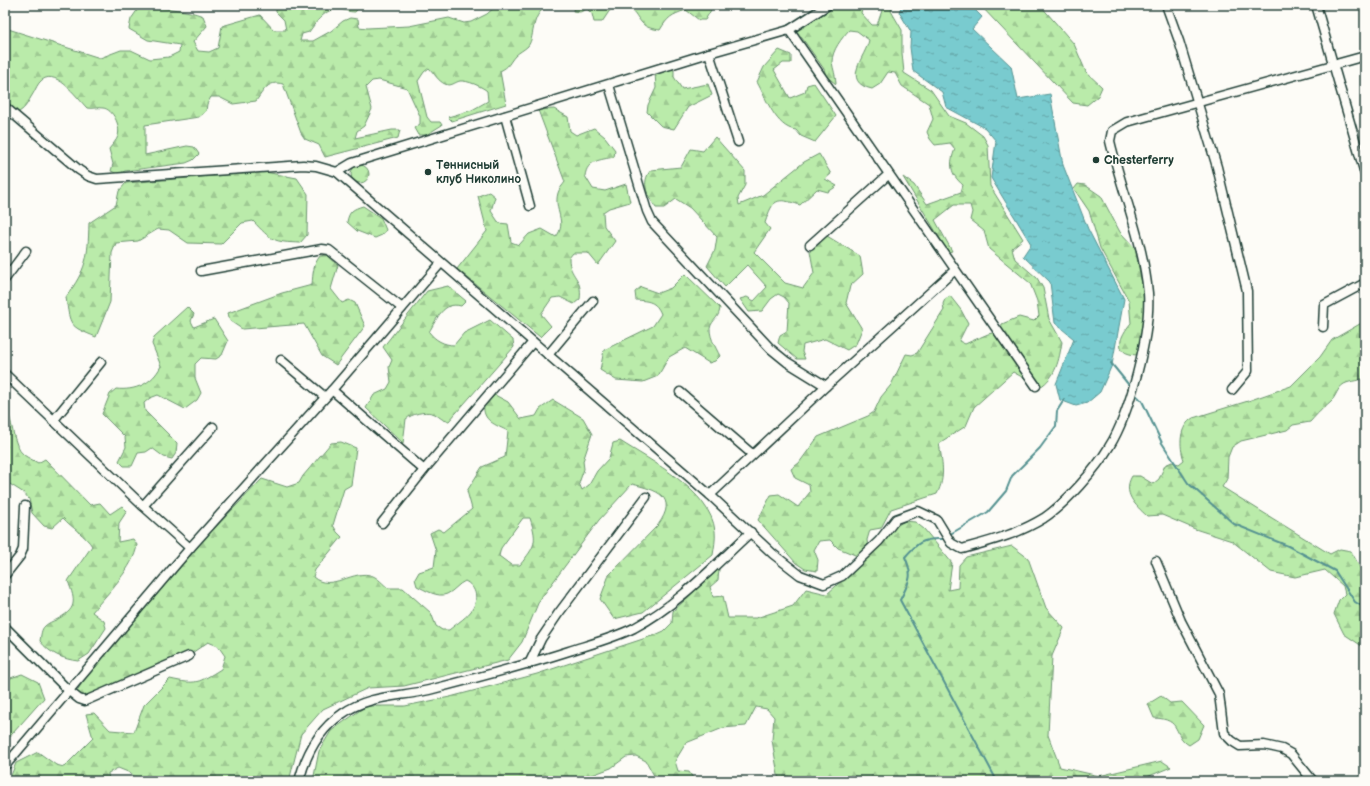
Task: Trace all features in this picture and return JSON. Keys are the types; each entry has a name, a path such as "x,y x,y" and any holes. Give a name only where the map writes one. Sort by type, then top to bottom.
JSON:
{"street":[{"path":"337,172 352,163 609,85 709,52 789,30 828,5"},
{"path":"1166,5 1198,102 1217,167 1247,291 1248,371 1232,390"},
{"path":"1316,5 1365,174"},
{"path":"789,30 888,175 1036,386"},
{"path":"709,52 738,142"},
{"path":"5,107 79,170 88,176 97,179 303,165 316,166 337,172 710,495 773,554 800,575 824,584 842,576 879,541 896,519 918,511 937,520 951,543 962,549 1013,534 1045,517 1082,484 1110,447 1126,409 1147,327 1148,294 1140,242 1110,141 1112,131 1127,122 1365,56"},
{"path":"609,85 647,211 656,226 772,349 787,362 826,386"},
{"path":"504,116 530,206"},
{"path":"810,245 888,175"},
{"path":"201,271 322,249 329,250 402,308"},
{"path":"5,279 26,251"},
{"path":"5,766 190,548 332,390 441,263"},
{"path":"710,495 826,386 955,270"},
{"path":"1323,327 1324,305 1365,282"},
{"path":"548,355 593,300"},
{"path":"382,523 424,470 533,342"},
{"path":"281,360 325,397"},
{"path":"53,421 102,362"},
{"path":"5,374 143,506 190,548"},
{"path":"332,390 424,470"},
{"path":"680,392 752,454"},
{"path":"143,506 213,427"},
{"path":"529,664 541,640 558,614 646,497"},
{"path":"5,575 20,556 23,549 25,506"},
{"path":"299,781 310,749 319,735 330,723 353,708 374,699 426,691 529,664 601,641 640,624 658,613 694,585 751,532"},
{"path":"1156,561 1181,621 1219,694 1224,732 1232,741 1240,746 1264,745 1282,749 1291,754 1313,781"},
{"path":"5,627 69,691 79,699 85,701 189,656"}],"green space":[{"path":"150,5 190,12 203,16 207,26 193,42 198,51 209,52 218,48 222,26 260,15 274,30 286,30 284,20 276,12 276,5 361,5 355,12 334,9 326,13 318,20 309,32 302,34 300,41 313,41 350,18 358,19 359,27 367,28 409,26 449,18 464,23 471,22 487,14 497,5 552,5 545,8 536,18 528,46 500,71 506,104 452,121 448,117 472,110 488,101 487,91 479,86 467,82 460,81 449,85 445,84 438,79 429,68 424,72 418,81 427,117 431,122 440,122 442,125 426,135 418,135 414,128 420,124 420,116 407,88 379,80 372,81 366,87 372,109 364,126 357,131 355,138 392,130 400,130 398,138 325,157 319,145 305,139 301,133 283,84 278,83 274,83 267,87 256,101 233,104 219,97 211,97 207,104 206,111 199,117 145,125 145,155 187,146 194,147 199,154 193,160 186,163 125,171 118,174 111,171 113,164 109,149 116,141 119,132 113,115 107,109 87,108 65,85 51,77 45,78 39,83 26,106 17,113 5,103 5,28 100,58 121,50 131,50 150,59 169,57 179,52 180,45 148,40 129,29 131,19 138,9"},
{"path":"574,5 709,5 711,10 705,20 699,20 686,10 673,15 665,22 660,30 646,26 631,9 616,6 610,10 602,22 594,22 592,14 587,9 580,12 573,11"},
{"path":"825,5 834,5 839,7 841,5 863,5 861,13 872,25 877,25 884,5 893,5 891,11 902,30 904,73 931,90 949,116 966,123 983,136 988,145 990,186 1023,239 1012,248 1015,259 1037,278 1043,288 1049,319 1062,342 1056,368 1045,383 1040,387 1013,372 974,407 966,426 939,443 942,463 942,481 937,494 891,509 881,528 870,530 867,540 868,550 860,557 838,548 830,540 819,541 814,550 818,560 817,571 805,569 796,563 758,520 771,495 779,494 798,507 810,492 809,485 795,478 791,469 799,463 818,437 868,416 874,412 881,397 891,385 906,354 912,355 917,353 944,310 943,304 945,299 950,296 961,310 968,323 959,341 965,344 988,334 1001,331 1002,324 1019,317 1034,321 1039,316 1037,301 1030,283 989,249 984,231 970,220 972,212 970,205 954,205 935,220 952,251 948,252 903,177 914,185 927,204 961,192 963,185 955,177 951,164 955,149 950,143 935,145 927,132 933,119 929,104 902,86 895,73 888,72 880,84 872,89 863,86 858,81 856,75 857,68 869,40 857,31 849,30 841,40 832,58 836,84 826,76 824,69 797,31 797,24"},
{"path":"980,5 1040,5 1074,44 1086,72 1102,87 1098,96 1087,105 1073,103"},
{"path":"779,50 791,55 791,63 783,63 774,70 790,98 805,92 807,85 814,83 836,116 815,142 801,136 796,130 789,128 777,118 757,82 764,67"},
{"path":"660,66 674,70 674,77 682,89 708,84 712,95 688,107 674,129 661,126 647,112 648,105 656,88 655,72"},
{"path":"554,109 568,117 570,131 576,135 594,128 605,137 615,150 614,157 599,160 591,164 586,171 585,176 593,189 605,191 626,184 630,202 609,208 603,212 604,226 615,241 598,265 588,253 573,253 569,258 571,269 580,286 580,299 574,304 560,297 552,298 541,314 551,326 540,337 457,269 487,231 478,196 489,192 495,197 491,211 499,223 508,224 511,242 519,245 529,234 542,229 556,237 561,226 557,199 560,189 565,182 538,110"},
{"path":"715,137 745,171 745,185 738,198 739,205 763,195 804,162 819,154 831,174 825,179 837,186 828,192 817,189 800,205 786,201 776,202 770,209 765,223 770,229 754,252 785,283 803,288 814,273 810,251 820,239 827,236 860,256 863,274 850,286 846,303 862,329 856,344 847,350 825,339 803,345 802,352 805,359 797,359 778,343 780,335 787,331 789,303 784,297 778,294 771,299 762,311 749,312 740,299 747,297 754,301 767,287 747,265 725,287 707,266 715,250 717,237 690,208 676,199 664,208 656,208 646,189 646,180 651,170 681,167 691,149 703,151"},
{"path":"360,165 366,168 369,174 366,180 360,183 354,180 351,174 354,168"},
{"path":"265,172 297,178 308,194 307,235 300,243 278,241 265,233 253,221 242,223 221,244 188,243 169,230 158,229 138,241 116,243 112,253 110,302 96,337 80,330 72,324 66,297 78,278 85,262 88,245 89,223 116,205 119,191 126,183"},
{"path":"1078,184 1085,185 1101,196 1120,232 1135,248 1146,304 1143,342 1137,355 1129,354 1121,348 1121,339 1131,323 1129,301 1100,248 1089,211 1074,189"},
{"path":"363,206 381,218 386,230 382,235 375,238 357,231 347,222 352,211"},
{"path":"327,255 338,265 331,289 342,303 349,300 355,303 365,326 336,365 322,356 304,324 242,329 230,321 228,313 282,293 312,285 316,263 320,256"},
{"path":"685,274 720,308 718,315 711,325 710,332 712,340 720,356 715,361 709,363 685,348 669,357 658,376 643,382 616,380 600,370 604,350 653,326 661,314 657,306 651,302 636,300 635,292 641,287 658,293 671,288"},
{"path":"448,286 466,301 461,306 450,306 441,312 429,332 434,337 440,342 454,345 464,333 490,320 513,340 514,347 449,421 429,412 418,413 406,419 403,443 366,408 374,395 387,389 391,382 389,367 392,360 383,347 427,291"},
{"path":"187,307 194,314 191,321 194,327 214,319 228,341 222,355 216,359 201,358 195,364 195,378 201,393 197,400 185,409 158,395 150,398 144,403 145,411 177,443 176,453 172,459 164,457 152,448 146,452 138,453 132,466 124,466 119,461 126,447 125,437 102,414 110,394 116,389 130,389 142,385 148,382 157,372 161,366 152,344 154,337"},
{"path":"1365,321 1365,376 1344,384 1338,390 1333,399 1310,422 1293,425 1287,430 1241,441 1232,447 1228,457 1227,479 1222,487 1330,554 1340,549 1351,551 1362,571 1365,594 1365,648 1344,634 1334,614 1339,600 1345,594 1343,586 1325,570 1295,577 1271,572 1232,541 1195,529 1162,515 1147,516 1134,503 1128,488 1132,476 1140,476 1153,484 1159,479 1165,465 1172,462 1179,464 1184,460 1181,449 1181,437 1185,426 1193,418 1291,386 1320,357 1332,340"},
{"path":"495,395 508,402 521,419 536,416 540,409 553,400 583,418 592,434 583,461 584,469 579,483 582,490 589,485 597,471 609,458 613,443 620,441 663,468 678,478 691,490 703,503 711,516 715,531 713,555 643,612 614,619 600,599 609,575 658,525 664,515 666,507 662,496 649,489 632,484 599,520 539,601 522,642 508,660 404,686 368,688 323,709 301,734 289,781 142,781 128,772 118,768 108,773 109,781 12,781 10,778 16,763 38,752 56,765 64,767 93,738 86,714 94,713 110,730 134,732 144,705 170,679 186,682 197,682 221,669 225,656 218,646 208,642 189,655 84,699 77,691 83,681 206,537 262,479 287,487 299,483 303,476 331,443 341,442 356,448 351,485 344,489 333,525 342,537 315,570 313,577 320,581 335,582 358,575 366,574 373,576 388,588 403,588 431,613 436,626 442,630 449,630 462,620 469,614 476,600 474,589 468,583 465,581 449,593 440,595 417,586 415,579 419,572 434,567 436,551 430,533 438,529 444,532 472,509 467,491 482,467 505,457 508,431 488,419 485,415 484,405","holes":["523,518 530,518 534,533 534,544 520,565 511,565 499,556 501,548"]},
{"path":"5,406 10,417 15,439 20,451 38,463 45,459 90,505 100,503 110,514 122,506 127,511 119,523 118,542 133,539 137,545 131,562 125,571 92,612 104,621 106,628 89,654 78,661 67,659 52,653 40,641 41,633 44,627 63,616 71,608 73,600 68,581 92,546 63,518 52,528 44,526 32,513 29,499 24,493 5,481"},
{"path":"905,521 915,522 924,529 952,563 948,590 958,588 959,565 966,557 1012,546 1028,558 1046,608 1064,628 1052,656 1048,735 1060,767 1099,776 1162,761 1171,767 1137,781 779,781 772,740 774,717 767,709 756,707 746,726 723,728 686,743 675,761 678,771 689,772 695,781 657,781 646,761 636,756 626,757 611,768 576,781 313,781 319,751 331,731 366,706 405,706 450,697 537,674 655,635 664,631 672,623 673,611 719,569 718,580 710,587 713,597 723,596 728,618 756,618 793,606 806,589 827,594 883,544 896,526"},
{"path":"22,674 38,682 44,698 5,742 5,680"},
{"path":"1161,696 1170,703 1182,702 1204,725 1198,739 1189,745 1180,737 1173,724 1163,719 1154,718 1148,704"}],"water":[{"path":"902,5 972,5 982,17 972,29 1011,66 1018,99 1050,94 1063,165 1088,229 1124,299 1112,365 1100,392 1087,403 1076,406 1060,400 1056,384 1074,339 1055,323 1050,282 1023,256 1031,244 991,178 996,141 985,128 946,107 942,92 913,71 910,47 911,32 899,12"}],"waterway":[{"path":"1111,363 1128,384"},
{"path":"1136,395 1142,401 1162,443 1188,483 1234,524 1288,546 1335,571 1355,602 1365,608"},
{"path":"952,533 988,512 1006,491 1012,476 1040,448 1056,426 1057,411 1064,400"},
{"path":"942,539 930,539 921,542 905,557 910,575 908,584 900,600 997,781"}],"place":[{"name":"Chesterferry","path":"1096,160"},
{"name":"Теннисный клуб Николино","path":"428,172"}]}
